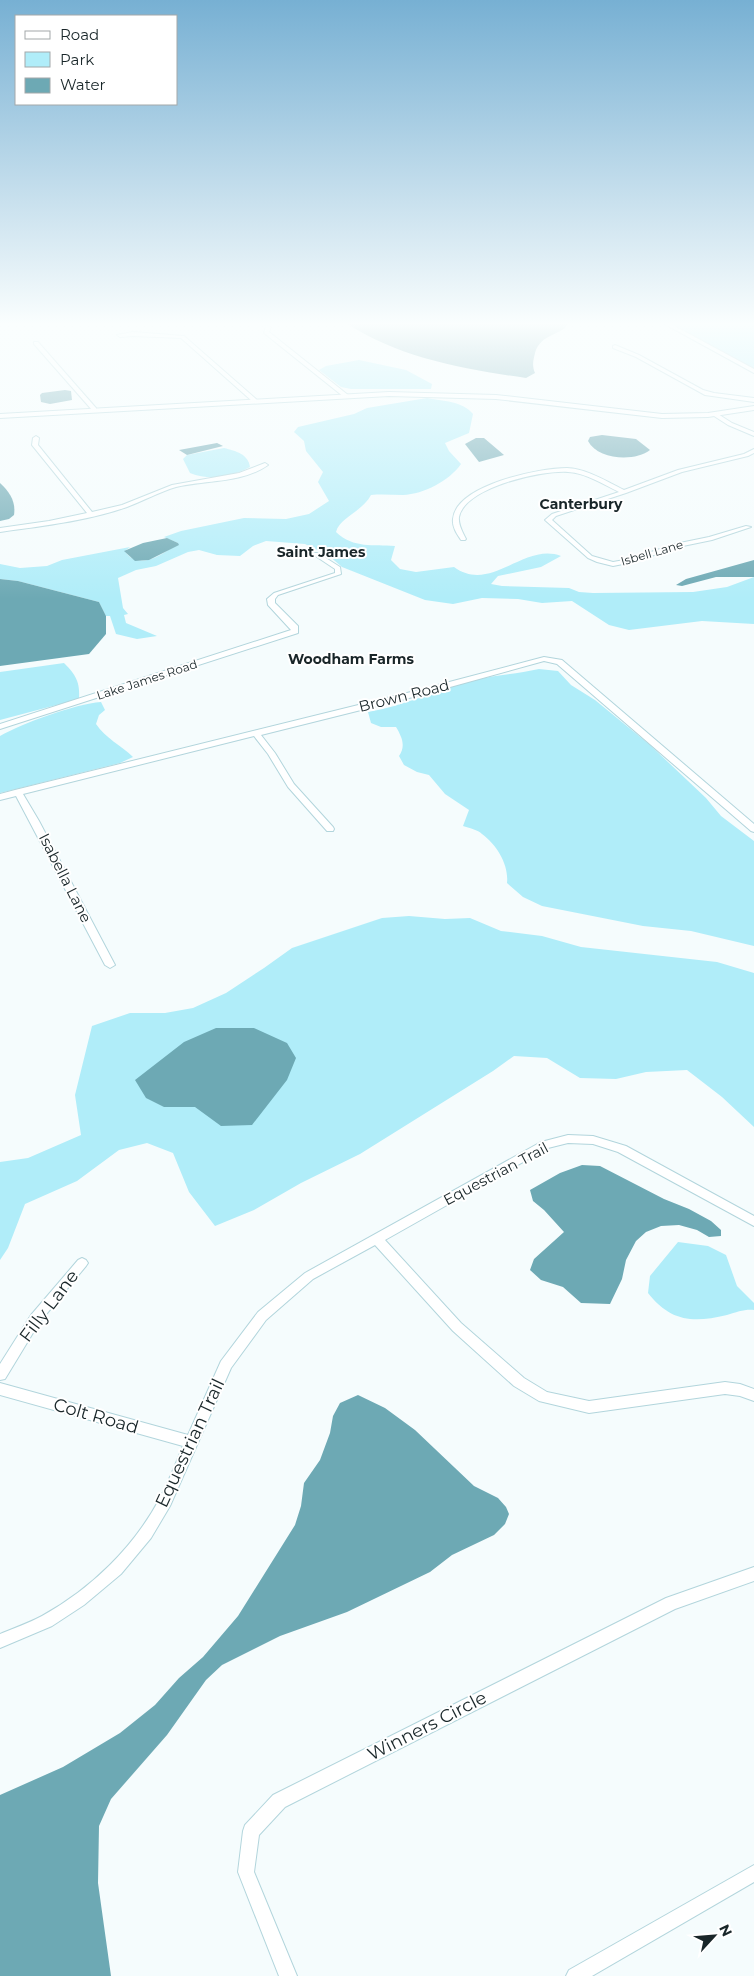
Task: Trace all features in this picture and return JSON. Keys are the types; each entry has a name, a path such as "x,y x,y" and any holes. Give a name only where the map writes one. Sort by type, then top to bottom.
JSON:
{"main road":[{"path":"0,416 24,414"},
{"path":"622,414 681,419 726,414"}],"street":[{"path":"717,416 730,424 754,434"},
{"path":"36,438 34,445 90,513"},
{"name":"Isbell Lane","path":"748,527 710,539 677,545 631,561 613,564 599,562 590,557 548,520 554,515 680,471 746,455 754,451"},
{"path":"0,530 48,523 124,506 174,486 240,475 265,465"},
{"path":"463,539 457,527 456,517 460,507 468,498 487,488 548,471 569,470 586,474 624,492"},
{"name":"Lake James Road","path":"0,728 295,631 295,628 271,603 271,599 276,594 338,574 338,568 316,554"},
{"name":"Brown Road","path":"0,797 418,693 544,659 558,662 754,829"},
{"path":"256,734 291,784 330,829"},
{"name":"Isabella Lane","path":"18,792 110,965"},
{"name":"Equestrian Trail","path":"0,1641 47,1621 80,1600 116,1569 146,1533 165,1502 226,1365 262,1316 309,1276 376,1238 545,1145 568,1139 593,1140 622,1149 754,1221"},
{"path":"376,1238 457,1327 519,1382 544,1397 588,1407 725,1388 740,1390 754,1396"},
{"name":"Filly Lane","path":"0,1375 35,1319 82,1263"},
{"name":"Colt Road","path":"0,1389 191,1442"},
{"name":"Winners Circle","path":"288,1976 246,1872 251,1831 279,1801 671,1603 754,1574"},
{"path":"575,1976 754,1872"}],"green space":[{"path":"353,414 473,414 469,433 445,443 449,451 461,464 450,476 435,486 411,494 371,495 362,506 346,518 338,527 336,532 350,541 364,545 395,546 391,560 400,569 416,572 454,567 468,574 481,575 494,572 521,560 547,554 561,556 541,567 498,576 491,584 569,588 579,592 593,593 693,592 727,587 754,577 754,624 702,621 629,630 609,625 572,601 542,603 518,599 482,598 453,604 425,600 342,567 328,555 305,544 266,541 253,546 240,556 217,555 199,550 188,552 156,566 136,570 118,578 123,608 128,614 124,615 126,623 157,636 137,639 116,634 110,616 106,616 99,602 18,581 0,579 0,564 20,568 47,566 62,560 130,547 125,551 130,557 144,561 159,556 178,543 164,537 181,531 244,518 286,519 309,514 329,501 318,482 323,472 306,451 304,441 294,432 298,427"},
{"path":"224,448 244,456 250,467 220,477 205,477 190,473 183,459 187,455"},
{"path":"64,663 72,671 76,679 79,688 79,699 0,720 0,672"},
{"path":"539,669 558,671 571,685 595,700 650,745 706,798 721,816 754,841 754,946 691,931 643,926 542,906 523,897 507,883 504,862 493,844 480,833 463,826 469,810 445,794 429,775 417,772 404,765 399,756 402,742 396,727 381,727 371,723 368,712 395,706 475,680"},
{"path":"101,702 105,710 99,715 96,724 104,734 133,757 120,763 0,793 0,736 49,715 77,706"},
{"path":"409,916 445,919 470,918 501,931 542,936 581,947 717,962 754,973 754,1127 722,1097 687,1070 646,1072 616,1079 580,1078 547,1058 514,1056 360,1154 301,1183 254,1210 215,1226 189,1192 173,1153 147,1143 119,1150 77,1181 25,1204 8,1248 0,1260 0,1162 28,1158 81,1135 75,1095 92,1026 130,1013 165,1013 193,1008 226,993 292,948 382,918"},
{"path":"678,1242 708,1246 726,1255 737,1286 754,1303 754,1310 744,1310 715,1318 693,1319 674,1315 657,1303 648,1293 650,1276"}],"water":[{"path":"602,435 636,439 650,450 635,456 617,457 608,455 600,452 588,441 590,437"},
{"path":"476,438 484,438 504,455 479,462 465,444"},
{"path":"217,443 223,446 187,455 179,450"},
{"path":"0,483 12,498 14,515 9,519 0,521"},
{"path":"167,538 179,545 149,560 135,561 124,551 143,543"},
{"path":"754,560 754,577 716,577 682,586 676,585 686,579"},
{"path":"0,579 18,581 99,602 106,616 106,634 89,654 0,666"},
{"path":"216,1028 254,1028 287,1043 296,1058 287,1080 252,1125 221,1126 195,1107 164,1107 146,1098 135,1080 184,1042"},
{"path":"582,1165 600,1166 664,1199 689,1209 711,1221 721,1230 721,1236 709,1237 697,1230 679,1225 661,1226 646,1232 636,1241 626,1260 622,1279 610,1304 581,1303 563,1287 541,1280 530,1270 534,1259 564,1232 533,1201 530,1190 560,1173"},
{"path":"358,1395 385,1408 415,1430 474,1486 498,1498 509,1514 505,1524 494,1535 452,1555 430,1572 347,1612 280,1636 222,1665 206,1680 167,1735 111,1799 99,1826 98,1883 111,1976 0,1976 0,1795 63,1767 120,1733 155,1705 179,1678 203,1657 238,1616 295,1525 301,1506 304,1483 320,1460 330,1433 333,1416 340,1403"}],"district":[{"name":"Canterbury","path":"581,504"},
{"name":"Saint James","path":"321,552"},
{"name":"Woodham Farms","path":"351,659"}]}
